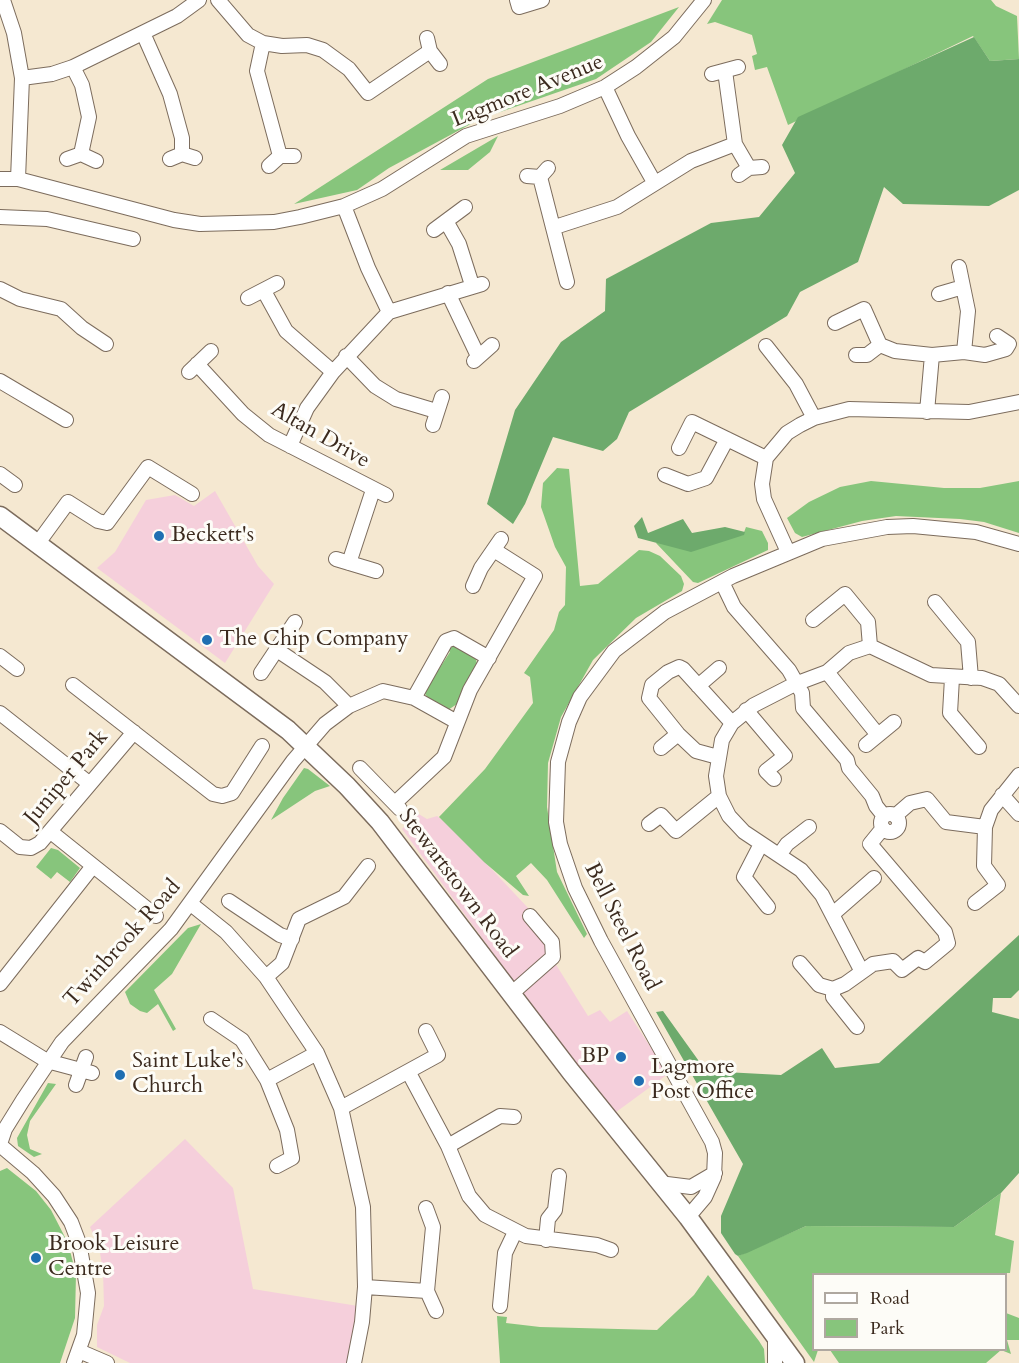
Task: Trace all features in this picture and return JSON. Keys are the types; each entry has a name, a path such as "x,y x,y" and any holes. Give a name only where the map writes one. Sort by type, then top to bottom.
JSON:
{"main road":[{"name":"Stewartstown Road","path":"0,516 305,746 330,768 380,822 511,994 688,1217 795,1363"}],"street":[{"path":"3,0 14,33 22,78 18,179"},
{"path":"22,78 52,74 73,67 107,48 177,16 199,0"},
{"path":"218,0 248,35 263,43 282,46 308,45 323,50 349,69 368,93 429,45 440,64"},
{"path":"517,0 519,7 542,0"},
{"name":"Lagmore Avenue","path":"0,179 18,179 174,220 200,224 274,222 344,206 382,189 466,136 560,106 605,87 674,37 704,0"},
{"path":"0,39 14,33"},
{"path":"143,33 174,105 182,138 182,157"},
{"path":"263,43 257,71 287,156 269,166"},
{"path":"73,67 82,85 89,117 81,154"},
{"path":"725,70 735,144 750,170"},
{"path":"605,87 628,136 654,182"},
{"path":"555,227 617,207 691,161 735,144"},
{"path":"67,159 81,154 96,161"},
{"path":"539,174 569,284"},
{"path":"344,206 368,268 389,312"},
{"path":"434,230 465,207"},
{"path":"0,217 47,219 133,239"},
{"path":"290,446 307,408 333,372 345,356 389,312 477,285 446,221"},
{"path":"959,267 968,312 964,352"},
{"path":"248,298 277,283"},
{"path":"939,294 963,287"},
{"path":"0,290 61,309 82,328 106,344"},
{"path":"264,291 286,331 333,372"},
{"path":"448,293 476,358 492,345"},
{"path":"835,323 864,309 880,345 895,351 932,355 964,352 985,355 1006,349 1009,344 997,336"},
{"path":"856,355 867,355 880,345"},
{"path":"766,346 780,354 814,418"},
{"name":"Altan Drive","path":"211,351 193,368 243,414 269,435 379,492 342,561 376,571"},
{"path":"927,412 932,355"},
{"path":"345,356 375,386 434,418 442,397"},
{"path":"0,381 66,420"},
{"path":"788,552 764,499 762,484 766,458 787,433 814,418 860,408 969,412 1019,402"},
{"path":"679,448 692,422 766,458"},
{"path":"665,475 688,484 706,477 727,439"},
{"path":"38,543 68,502 98,521 107,523 148,467 192,494"},
{"path":"0,474 15,485"},
{"name":"Bell Steel Road","path":"715,1173 715,1153 712,1142 575,888 560,844 556,822 555,791 558,762 569,722 580,697 603,664 624,642 648,623 672,607 788,552 839,535 913,526 976,532 1019,544"},
{"path":"360,768 398,807 444,757 470,690 537,573 497,545 473,586"},
{"path":"722,582 734,607 789,670 802,693 803,708 847,760 849,768 872,796 876,806 887,820"},
{"path":"813,620 845,594 868,622 870,646"},
{"path":"935,602 968,642 971,678"},
{"path":"261,673 295,622"},
{"path":"414,698 446,641 454,638 489,658"},
{"path":"861,970 834,913 801,870 780,854 760,844 729,816 719,796 718,757 722,740 732,723 746,710 795,684 827,672 849,653 870,646 931,675 982,678 999,684 1016,696"},
{"path":"277,650 325,682 349,706"},
{"path":"0,656 17,669"},
{"path":"718,757 696,751 678,734 649,698 652,686 668,672 679,667 732,723"},
{"path":"698,686 719,668"},
{"path":"827,672 878,735"},
{"path":"952,678 950,713 979,747"},
{"name":"Juniper Park","path":"73,685 213,794 222,796 232,793 258,763 262,746"},
{"name":"Twinbrook Road","path":"0,1144 5,1130 47,1061 98,1003 171,929 305,746 325,724 349,706 384,692 414,698 457,722"},
{"path":"746,710 785,756 766,771 774,779"},
{"path":"0,713 90,784"},
{"path":"866,745 894,722"},
{"name":"Juniper Park","path":"0,831 20,847 32,848 51,832 134,732"},
{"path":"661,748 678,734"},
{"path":"975,903 998,885 984,866 985,827 991,810 1019,775"},
{"path":"1002,795 1019,814"},
{"path":"649,824 661,815 676,831 719,796"},
{"path":"800,963 819,985 833,989 846,984 861,970 873,964 892,962 902,970 918,958 925,962 948,943 945,932 870,844 887,820 910,803 927,799 946,822 985,827"},
{"path":"780,854 786,844 809,826"},
{"path":"51,832 156,916"},
{"path":"760,844 744,877 768,907"},
{"path":"0,984 93,866"},
{"path":"266,977 282,963 299,919 344,897 368,866"},
{"path":"834,913 874,878"},
{"path":"229,901 280,934 292,939"},
{"path":"190,904 226,932 266,977 317,1053 341,1108 363,1207 365,1287 358,1362"},
{"path":"511,994 553,957 552,942 530,916"},
{"path":"833,989 833,997 857,1026"},
{"path":"211,1019 242,1040 267,1080 287,1130 292,1158 277,1166"},
{"path":"341,1108 409,1073 438,1055 426,1031"},
{"path":"0,1032 47,1061 87,1067 76,1085"},
{"path":"267,1080 317,1053"},
{"path":"409,1073 448,1146 469,1196 485,1215 515,1232 546,1240 597,1245 611,1250"},
{"path":"448,1146 500,1116 514,1117"},
{"path":"0,1144 49,1189 74,1228 83,1255 88,1293 87,1318 76,1357 107,1363"},
{"path":"659,1183 691,1187 715,1173"},
{"path":"688,1217 708,1193 715,1173"},
{"path":"546,1240 549,1219 555,1210 559,1176"},
{"path":"426,1208 433,1227 427,1291 436,1311"},
{"path":"500,1306 505,1254 515,1232"},
{"path":"365,1287 427,1291"},
{"path":"775,1335 775,1363"}],"shaded area":[{"path":"215,491 258,566 274,584 225,663 97,568 115,552 146,500 175,495 194,506"},
{"path":"417,813 427,819 437,816 453,828 560,942 555,963 588,1016 600,1010 610,1022 627,1011 668,1074 612,1115 402,829"},
{"path":"185,1139 233,1188 253,1289 358,1306 349,1363 130,1363 97,1347 97,1325 104,1306 103,1271 99,1247 90,1227"}],"green space":[{"path":"722,0 991,0 996,6 1017,16 1019,59 990,61 973,36 788,125 767,67 755,70 752,56 757,54 752,35 715,22 707,24"},
{"path":"679,7 651,42 596,79 480,119 389,168 357,190 294,204 488,79"},
{"path":"974,37 990,61 1019,59 1019,190 989,206 903,204 884,187 858,262 800,292 787,316 629,412 617,439 603,451 553,437 525,504 513,524 487,504 515,410 561,342 605,311 606,279 711,223 759,217 795,173 782,145 798,117"},
{"path":"498,136 490,152 468,170 440,170"},
{"path":"557,468 569,469 580,586 598,584 639,550 660,556 681,576 684,584 682,591 636,618 593,660 561,717 548,763 547,807 557,872 587,934 584,938 547,880 531,863 516,876 529,896 523,895 484,862 439,817 485,769 533,703 530,677 524,673 554,630 559,612 565,605 566,567 555,547 541,507 543,483"},
{"path":"871,481 944,488 980,488 1019,481 1019,533 984,522 896,516 862,521 802,537 795,533 787,518 809,502 840,487"},
{"path":"642,517 648,533 683,519 692,533 725,527 745,532 744,535 691,552 638,538 634,526"},
{"path":"746,527 762,531 768,543 768,550 698,583 693,582 656,543 743,535"},
{"path":"458,645 475,657 477,663 462,692 460,702 448,710 429,700 424,692 450,652 447,649"},
{"path":"304,768 330,786 315,791 271,820 283,798"},
{"path":"51,848 58,850 80,868 70,882 57,872 51,879 36,867"},
{"path":"201,924 172,974 154,990 176,1029 173,1031 158,1004 147,1013 140,1011 130,1004 125,992 188,928"},
{"path":"1019,935 1019,990 1011,998 993,998 992,1012 1019,1019 1019,1173 1001,1193 954,1227 806,1226 747,1253 738,1256 735,1254 721,1233 721,1216 743,1164 656,1012 663,1011 706,1071 781,1075 822,1048 835,1068 879,1063"},
{"path":"48,1083 56,1084 30,1121 27,1135 30,1149 42,1154 34,1157 18,1146 17,1138"},
{"name":"Brook Leisure Centre","path":"7,1168 36,1191 51,1210 68,1243 76,1274 75,1318 60,1363 0,1363 0,1171"},
{"path":"1001,1193 995,1235 1014,1241 1010,1273 812,1273 812,1351 818,1351 814,1362 738,1256 806,1226 954,1227"},
{"path":"708,1275 759,1341 764,1349 765,1363 500,1363 497,1316 507,1317 506,1323 540,1327 657,1330 694,1295"},
{"path":"1007,1313 1019,1318 1019,1340 1007,1340"},
{"path":"1007,1340 1011,1354 1004,1351 1007,1351"},
{"path":"831,1351 1000,1351 986,1363 839,1363"}],"place":[{"name":"Beckett's","path":"159,536"},
{"name":"The Chip Company","path":"207,640"},
{"name":"BP","path":"621,1057"},
{"name":"Saint Luke's Church","path":"120,1075"},
{"name":"Lagmore Post Office","path":"639,1081"},
{"name":"Brook Leisure Centre","path":"36,1258"}]}
